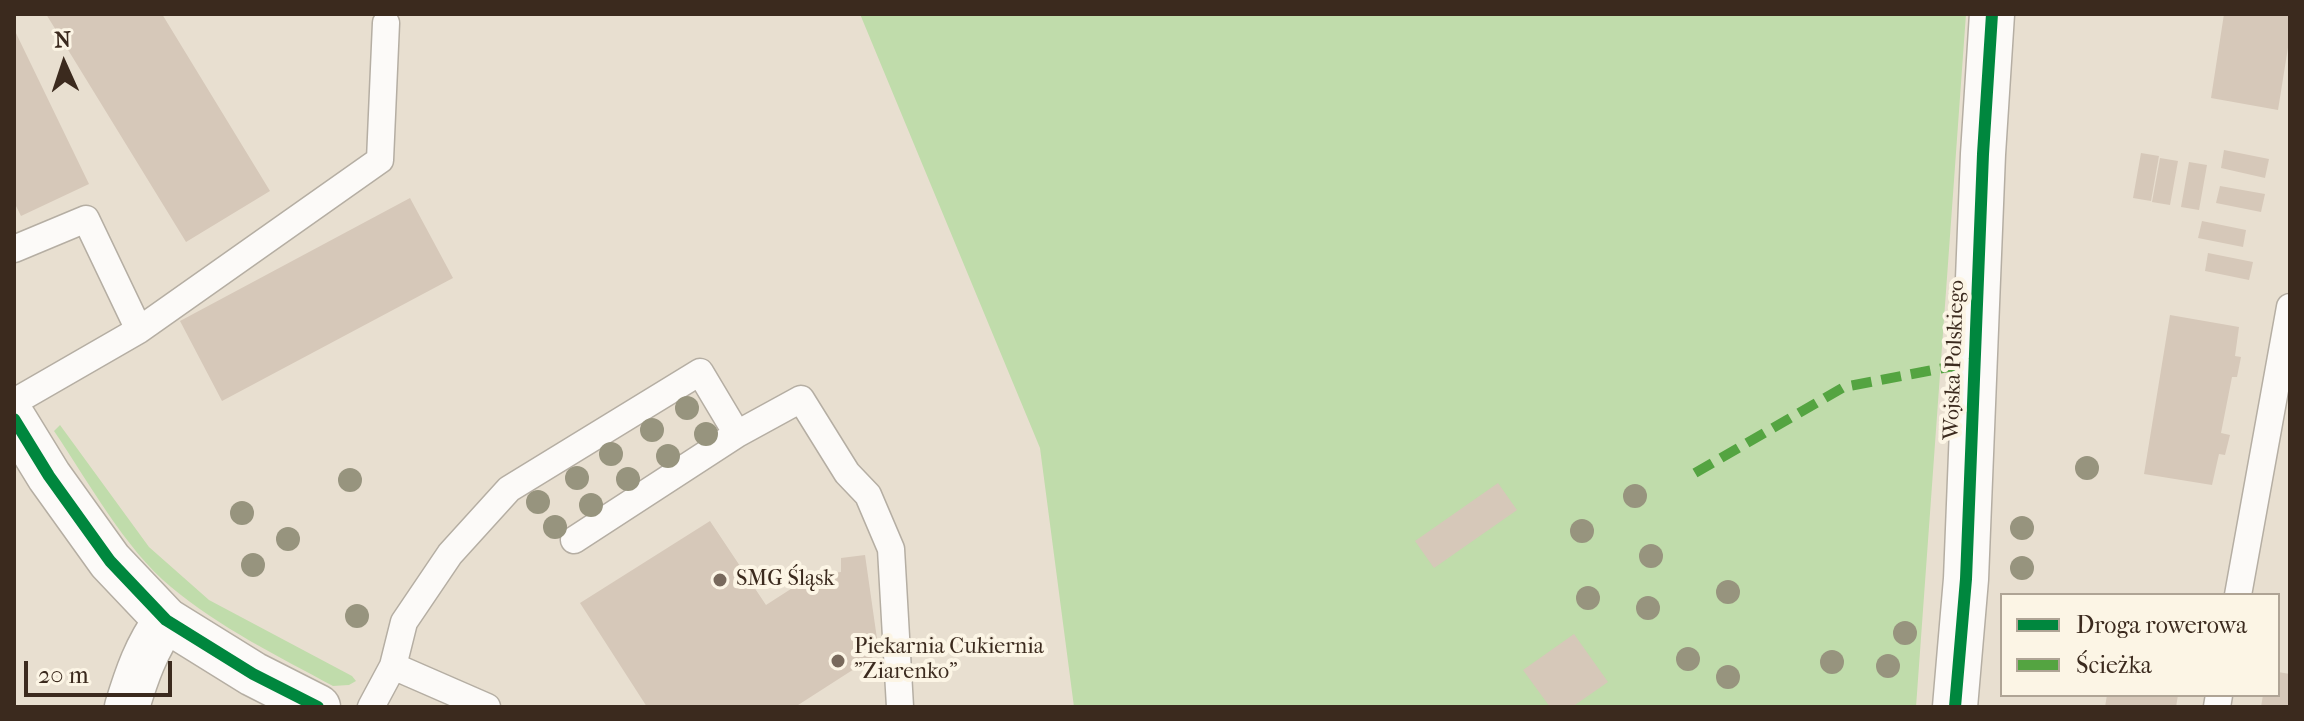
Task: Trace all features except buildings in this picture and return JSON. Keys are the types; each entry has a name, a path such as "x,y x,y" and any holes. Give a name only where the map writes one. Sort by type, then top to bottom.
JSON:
{"street":[{"name":"Wojska Polskiego","path":"1955,707 1966,579 1983,154 1992,14"},
{"path":"14,419 49,476 110,561 166,620 253,674 318,707"},
{"path":"127,707 140,662 166,620"}],"lane":[{"path":"14,402 139,330 380,160 386,23"},
{"path":"14,249 86,219 139,330"},
{"path":"2238,593 2290,307"},
{"path":"371,707 393,666 404,622 450,554 509,489 700,372 737,434"},
{"path":"574,540 737,434 801,399 847,473 868,495 891,549 900,707"},
{"path":"393,666 487,707"}],"green space":[{"path":"860,14 1966,14 1916,707 1074,707 1040,448"},
{"path":"60,425 149,547 209,600 352,676 356,681 349,685 333,686 229,628 171,587 138,554 108,514 54,431"}],"marked path":[{"path":"1695,473 1844,387 1975,362"}],"cycle path":[{"path":"1955,707 1966,579 1983,154 1992,14"},
{"path":"14,419 49,476 110,561 166,620 253,674 318,707"}],"place":[{"name":"SMG Śląsk","path":"720,580"},
{"name":"Piekarnia Cukiernia \"Ziarenko\"","path":"838,661"}]}
